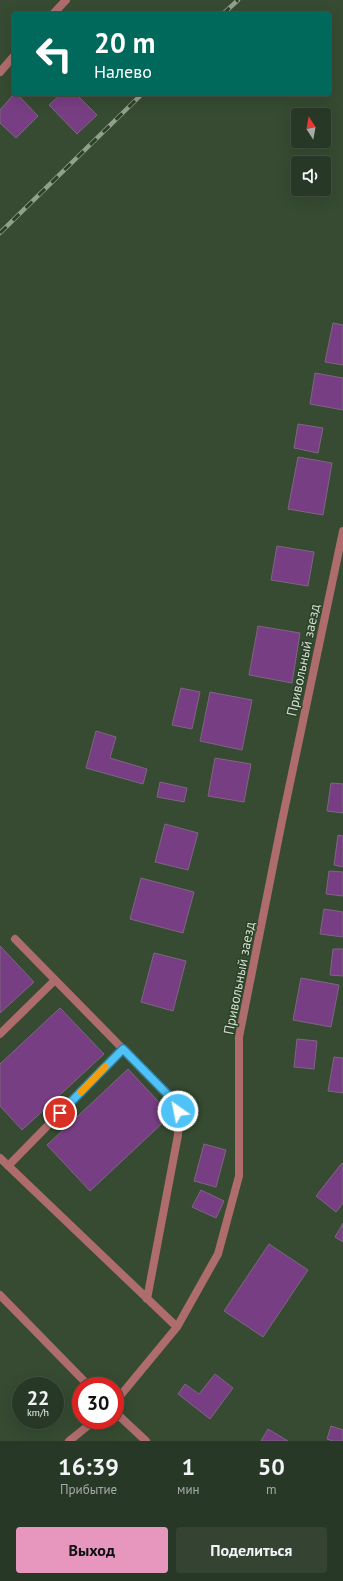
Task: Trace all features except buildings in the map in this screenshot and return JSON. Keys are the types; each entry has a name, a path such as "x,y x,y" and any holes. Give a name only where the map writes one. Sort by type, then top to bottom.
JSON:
{"street":[{"path":"55,12 66,0"},
{"path":"0,72 12,58"},
{"name":"Привольный заезд","path":"124,1391 177,1328 218,1254 239,1176 240,1037 281,829 343,531"},
{"path":"15,939 172,1099 178,1111 178,1135 147,1299"},
{"path":"0,1034 55,980"},
{"path":"8,1166 123,1049"},
{"path":"0,1158 177,1328"},
{"path":"0,1295 80,1377"},
{"path":"124,1420 146,1441"},
{"path":"69,1441 84,1429"}],"railway":[{"path":"225,12 238,0"},
{"path":"0,233 140,96"}],"slow traffic":[{"path":"81,1092 105,1067"}],"route":[{"path":"60,1113 123,1049 172,1099 178,1111"}]}
